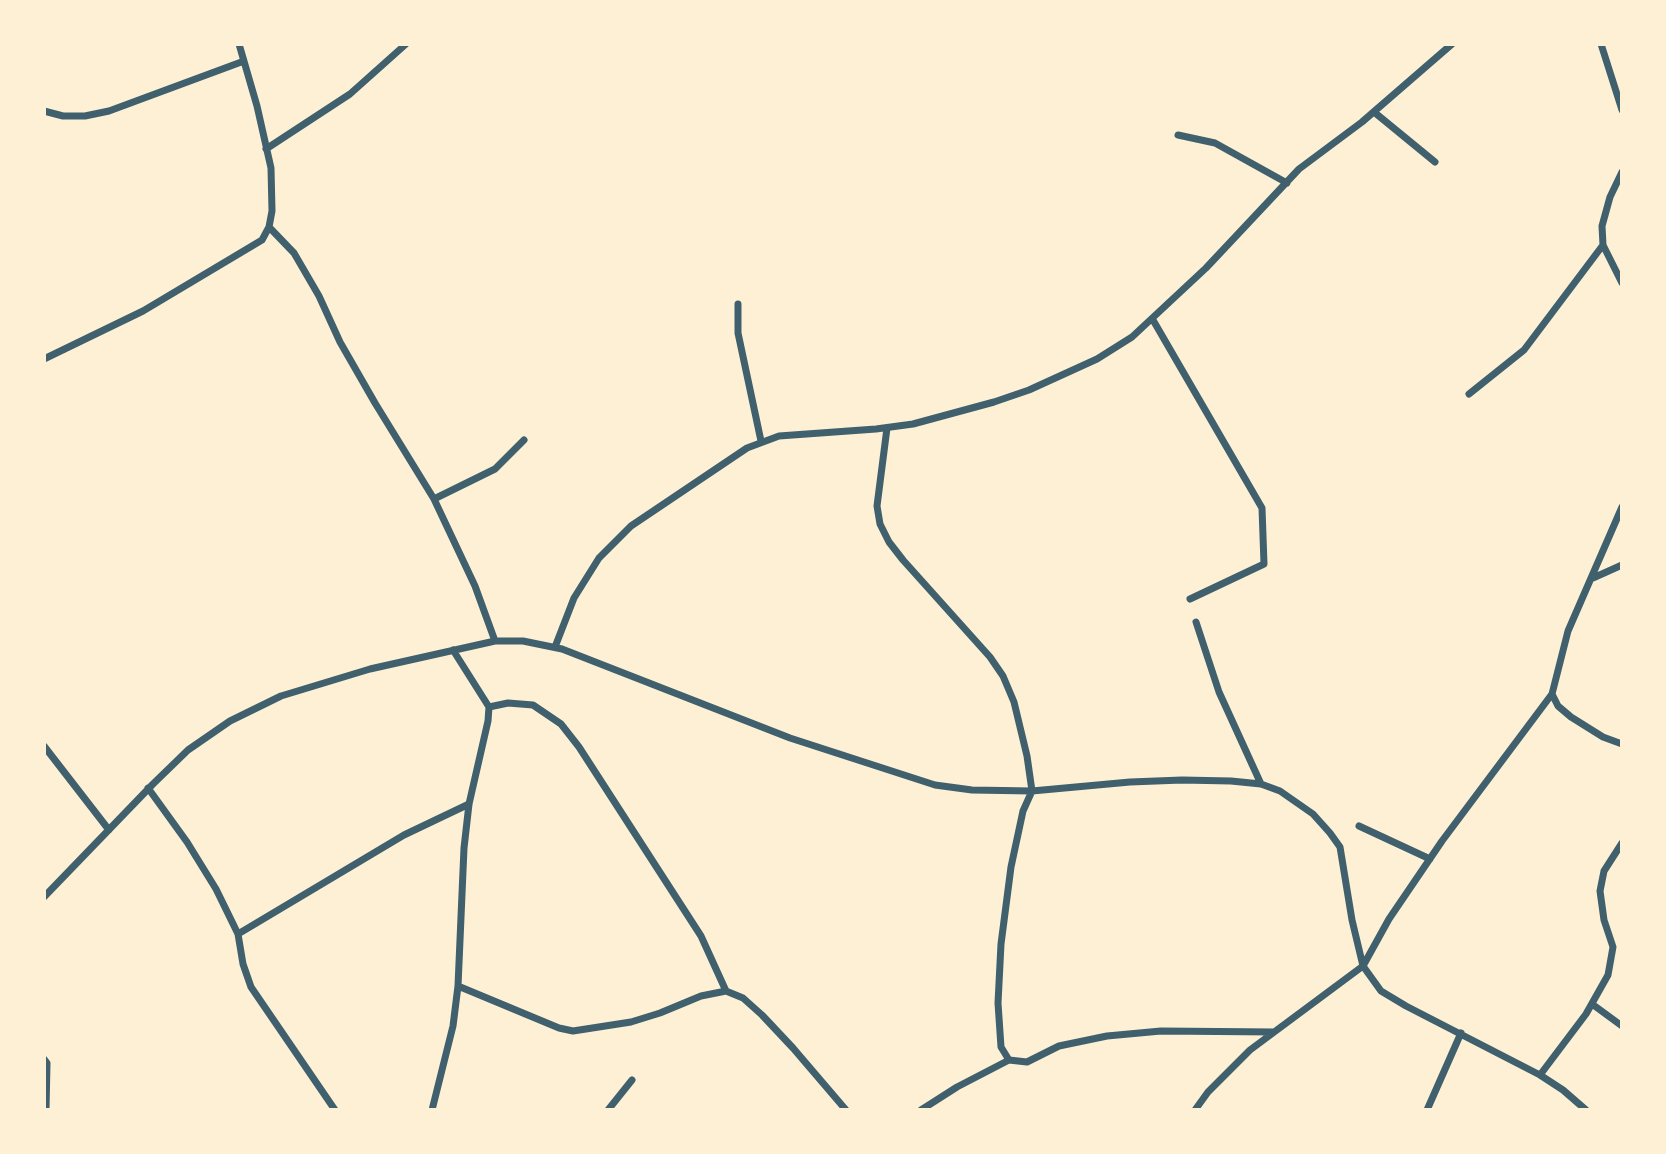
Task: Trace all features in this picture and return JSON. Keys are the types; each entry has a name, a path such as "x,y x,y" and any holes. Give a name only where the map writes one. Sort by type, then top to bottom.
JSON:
{"street":[{"path":"44,359 143,311 261,240 269,227 272,211 271,168 239,44"},
{"path":"267,149 350,94 406,44"},
{"path":"555,648 574,597 599,558 631,526 747,448 779,436 913,424 1028,390 1097,359 1132,337 1153,320 1299,169 1374,112 1452,44"},
{"path":"1601,44 1622,110"},
{"path":"44,111 63,116 85,116 109,111 244,61"},
{"path":"1374,112 1435,162"},
{"path":"1178,135 1215,143 1287,183"},
{"path":"1622,173 1602,226 1603,245 1622,284"},
{"path":"269,227 294,253 319,296 340,342 434,499 475,586 495,641"},
{"path":"1468,394 1524,350 1603,245"},
{"path":"738,304 738,333 761,441"},
{"path":"1153,320 1262,508 1264,564 1191,599"},
{"path":"887,428 877,506 880,524 896,551 1003,676 1023,732 1032,790 1023,811 1011,867 1001,944 998,1003 1001,1047 1009,1060"},
{"path":"434,499 495,469 524,440"},
{"path":"1195,1110 1208,1092 1250,1050 1363,966 1430,859 1552,694 1567,631 1622,507"},
{"path":"1592,578 1622,565"},
{"path":"1196,622 1219,692 1261,784"},
{"path":"44,897 188,750 219,729 281,695 370,669 453,650 495,641 523,641 599,662 790,738 935,785 972,790 1032,790 1182,780 1261,784 1280,791 1296,800 1330,832 1340,847 1363,966 1381,991 1540,1075 1586,1110"},
{"path":"432,1110 453,1026 458,986 464,848 469,804 483,749 489,707 453,650"},
{"path":"1552,694 1558,706 1571,717 1603,737 1622,744"},
{"path":"489,707 508,703 533,705 561,724 579,747 701,936 726,991"},
{"path":"44,747 109,830"},
{"path":"148,788 194,852 239,934 243,964 251,987 335,1110"},
{"path":"239,934 404,835 469,804"},
{"path":"1359,826 1430,859"},
{"path":"1540,1075 1592,1004 1608,975 1612,947 1604,920 1601,891 1604,872 1622,843"},
{"path":"1612,947 1622,951"},
{"path":"458,986 559,1028 573,1031 631,1022 701,996 726,991 743,998 762,1016 801,1056 846,1110"},
{"path":"1592,1004 1622,1026"},
{"path":"921,1110 957,1087 1009,1060 1027,1062 1059,1046 1107,1036 1161,1031 1274,1032"},
{"path":"1427,1110 1461,1033"},
{"path":"44,1059 47,1063 46,1110"},
{"path":"608,1110 632,1080"}]}
